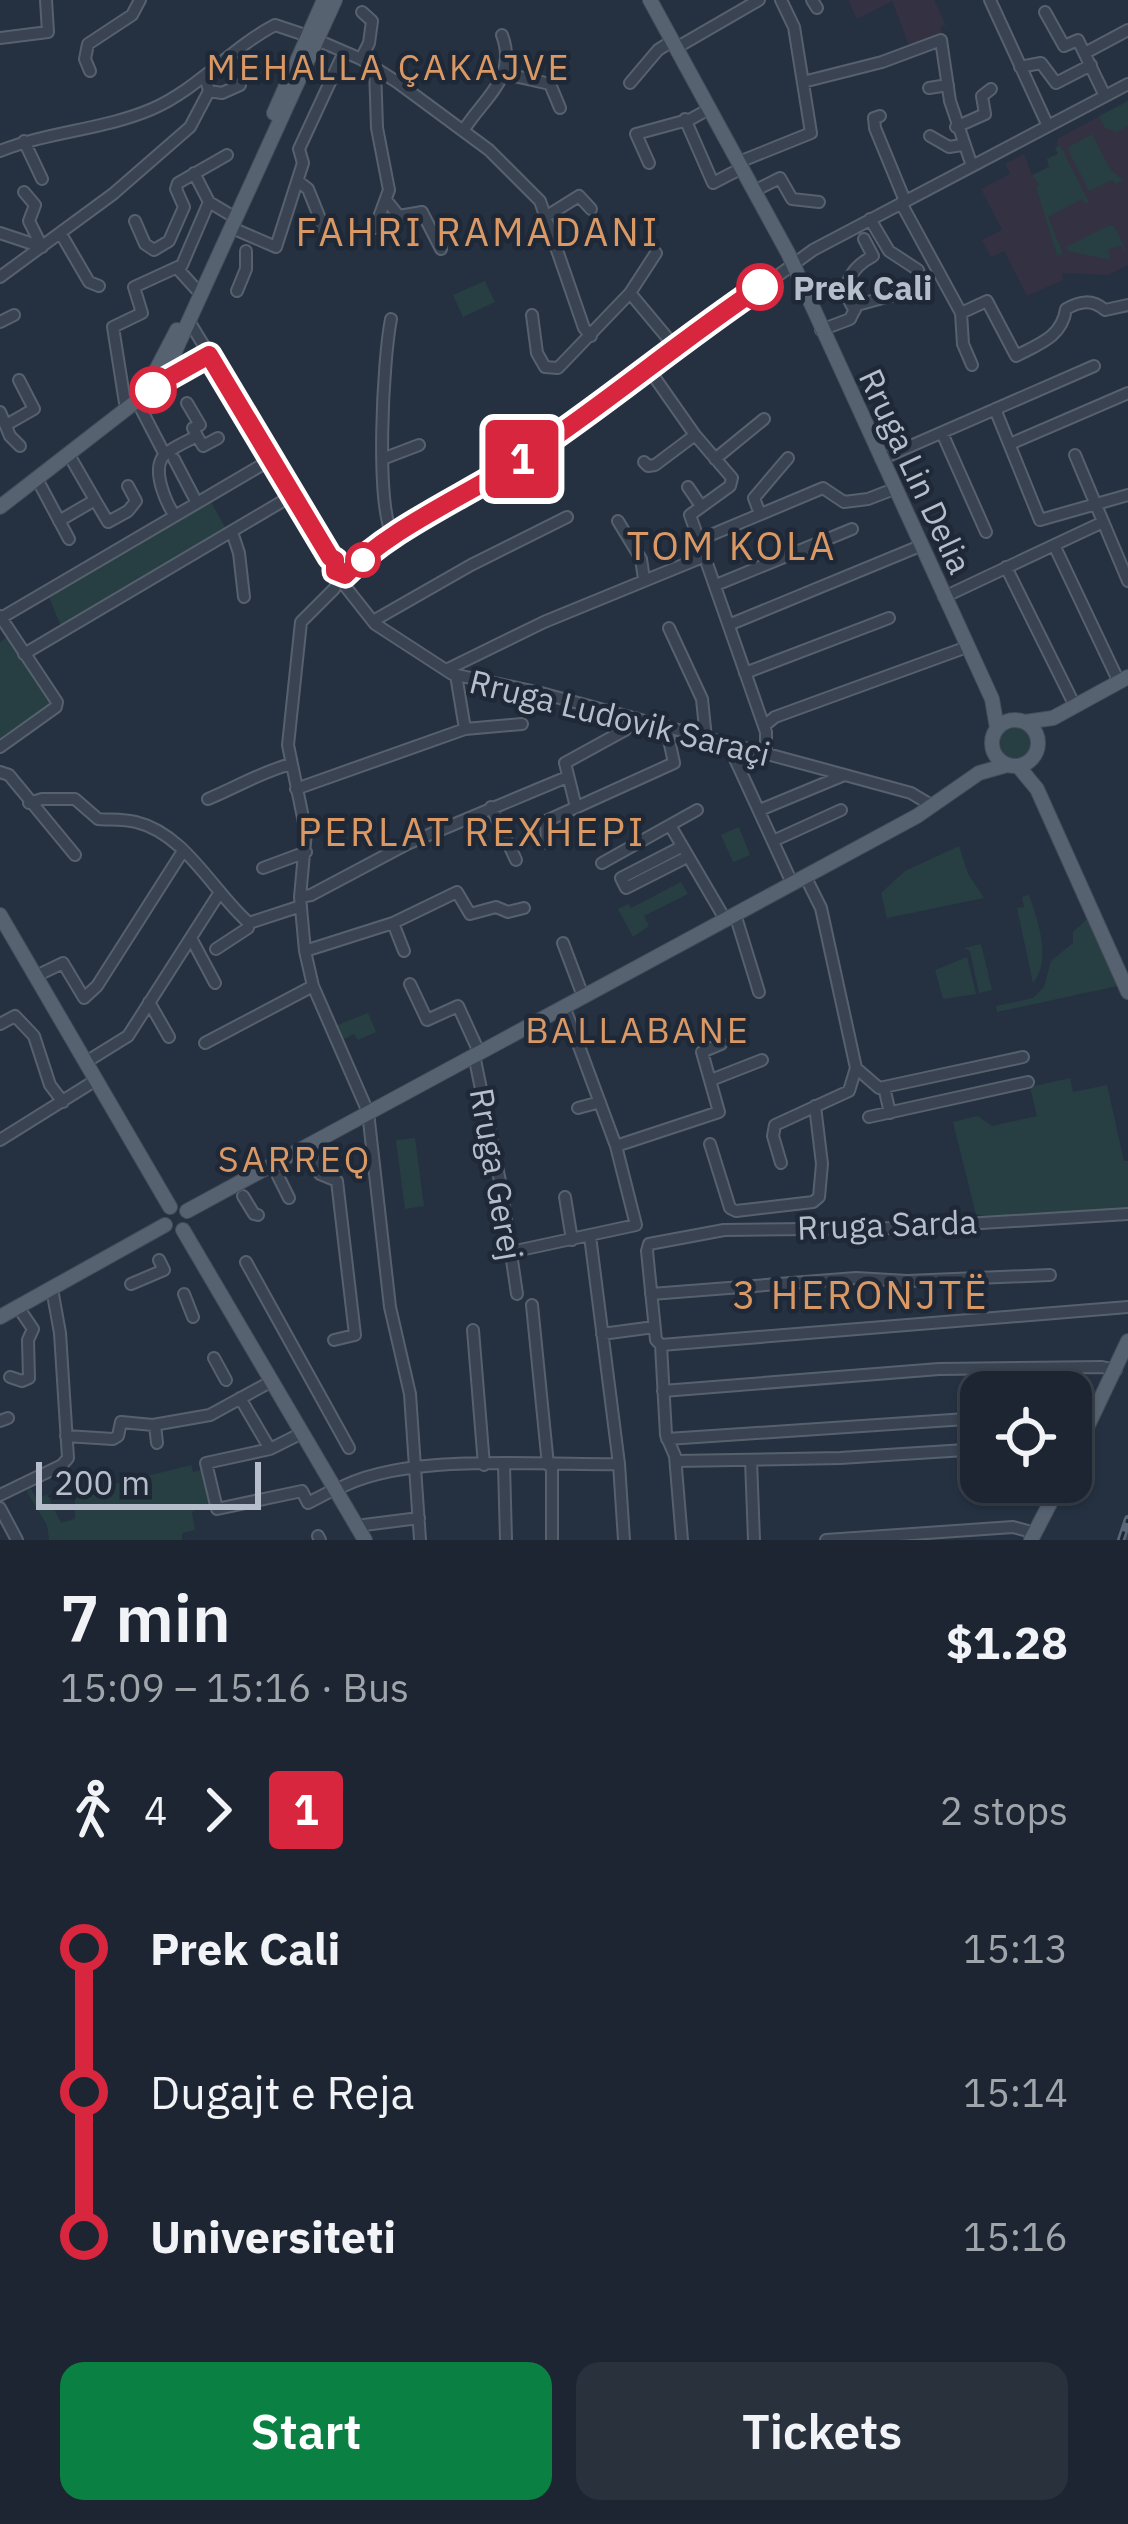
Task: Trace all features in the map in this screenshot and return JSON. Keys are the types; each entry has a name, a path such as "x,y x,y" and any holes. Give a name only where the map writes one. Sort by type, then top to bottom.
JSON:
{"main road":[{"path":"0,496 161,382 312,38 324,0"},
{"path":"312,38 335,0"},
{"name":"Rruga Lin Delia","path":"650,0 793,263 992,699 1010,723"},
{"path":"0,507 132,403 153,378 186,322 196,289 231,221"},
{"path":"979,773 993,752 991,744 1010,723 1053,718 1123,680"},
{"path":"187,1211 798,880 979,773 1019,763 1053,718"},
{"path":"1010,723 1038,739"},
{"path":"993,752 1019,763 1037,789 1128,992"},
{"path":"0,915 170,1208"},
{"path":"170,1208 187,1211 189,1219 183,1230 175,1232 164,1225 170,1208"},
{"path":"0,1317 164,1225"},
{"path":"183,1230 357,1534"},
{"path":"1092,1418 1128,1341"},
{"path":"1033,1537 1050,1503"}],"street":[{"path":"0,37 48,32 46,0"},
{"path":"90,71 85,56 88,44 132,15 140,0"},
{"path":"630,83 658,50 757,0"},
{"path":"685,119 712,183 811,133 794,27 781,0"},
{"path":"990,0 1048,126"},
{"path":"361,58 372,21 362,12"},
{"path":"1045,12 1064,46 1078,40 1105,96"},
{"path":"0,151 24,141 123,121 167,102 274,25 361,58 498,158 540,201 548,216 584,328 591,336"},
{"path":"1020,68 1041,63 1057,82 1128,30"},
{"path":"463,131 506,74 507,48 502,35"},
{"path":"803,82 882,62 940,39 956,127 971,166"},
{"path":"249,244 276,247 304,160 299,149 344,52"},
{"path":"374,228 389,185 377,128 375,67"},
{"path":"506,74 553,81 560,108"},
{"path":"0,277 61,234 190,127 209,91 205,76"},
{"path":"420,1540 409,1382 387,1291 368,1112 313,986 304,951 301,902 306,832 288,740 302,622 352,565 524,458 793,263 1128,84"},
{"path":"209,91 222,93 241,85"},
{"path":"929,88 948,85"},
{"path":"956,127 986,114 982,96 991,89"},
{"path":"649,163 636,134 709,109"},
{"path":"880,116 874,118 875,128 903,202 961,314 963,344 972,365"},
{"path":"930,136 949,147 962,145"},
{"path":"24,141 41,178"},
{"path":"135,221 145,244 154,250 169,241 184,207 178,183 226,155"},
{"path":"194,173 209,202 249,244 237,291"},
{"path":"754,191 780,178 792,199 819,202"},
{"path":"298,181 308,189 326,231"},
{"path":"24,192 34,205 28,221 42,247"},
{"path":"548,216 579,196 591,209"},
{"path":"387,201 399,216 422,212 441,249"},
{"path":"197,503 132,403 113,327 142,314 134,287 177,268 187,257 209,202"},
{"path":"821,330 850,319 857,305 923,286 918,271 885,248 870,219"},
{"path":"0,233 42,247"},
{"path":"61,234 89,282 99,286"},
{"path":"855,310 847,289 851,272 872,256 864,239"},
{"path":"532,315 537,353 545,367 558,368 630,292 656,253"},
{"path":"177,268 196,289"},
{"path":"630,292 675,347"},
{"path":"961,314 987,301 1016,356 1054,334 1066,309 1074,304 1092,302 1105,310 1128,305"},
{"path":"0,322 14,315"},
{"path":"391,319 386,342 385,513 392,537"},
{"path":"186,322 335,560 335,571 342,575"},
{"path":"374,332 386,342"},
{"path":"161,382 209,355"},
{"path":"881,459 1094,366"},
{"path":"648,368 733,482 690,515 764,726 766,754"},
{"path":"5,425 34,409 19,380"},
{"path":"1010,445 1128,393"},
{"path":"187,403 200,425 193,428 203,446 218,438"},
{"path":"994,410 1040,520 1128,495"},
{"path":"0,412 20,446"},
{"path":"715,459 764,419"},
{"path":"942,434 986,532"},
{"path":"644,462 655,465 695,435"},
{"path":"175,516 159,485 160,464 197,436"},
{"path":"385,458 418,445"},
{"path":"69,455 108,522 136,501 128,486"},
{"path":"1075,455 1128,581"},
{"path":"760,514 754,498 788,458"},
{"path":"0,747 57,702 2,623 272,459"},
{"path":"37,479 55,524 69,539"},
{"path":"688,487 701,506"},
{"path":"699,540 823,488 844,502 894,489"},
{"path":"24,654 293,495"},
{"path":"55,524 95,500"},
{"path":"128,511 142,535"},
{"path":"373,621 482,558 567,518"},
{"path":"618,521 641,560 644,579"},
{"path":"944,597 1101,523"},
{"path":"716,585 852,529"},
{"path":"232,532 244,596"},
{"path":"1054,545 1123,680"},
{"path":"730,624 920,546"},
{"path":"466,729 451,673 644,579 704,556"},
{"path":"335,560 345,557 352,565"},
{"path":"1006,567 1075,706"},
{"name":"Rruga Ludovik Saraçi","path":"342,575 345,586 373,621 451,673 911,793 931,805"},
{"path":"745,673 889,618"},
{"path":"669,628 705,708 706,738"},
{"path":"764,726 776,717 967,646"},
{"path":"576,807 565,763 626,730 635,718"},
{"path":"296,789 466,729 522,724"},
{"path":"547,843 544,823 674,763 666,726"},
{"path":"730,746 773,841 821,908 856,1068 851,1089 775,1125 773,1136 781,1163"},
{"path":"208,799 260,773 291,764"},
{"path":"4,773 75,855"},
{"path":"760,810 845,775"},
{"path":"249,923 491,807 567,777"},
{"path":"29,803 75,799 94,818 141,823 183,851 249,923"},
{"path":"491,807 516,860"},
{"path":"602,863 698,810"},
{"path":"773,841 841,810"},
{"path":"671,827 730,917 759,992"},
{"path":"36,976 63,963 84,998 97,986 183,851"},
{"path":"263,868 306,852"},
{"path":"684,852 626,888 621,878 684,852"},
{"path":"86,1062 128,1036 220,892"},
{"path":"304,951 393,923 457,892 470,914 496,907 508,912 524,908"},
{"path":"216,949 249,923"},
{"path":"393,923 404,951"},
{"path":"191,938 215,983"},
{"path":"563,943 583,996"},
{"path":"573,967 588,960"},
{"path":"410,984 427,1020 458,1006 477,1054"},
{"path":"205,1043 313,986"},
{"path":"149,1002 169,1037"},
{"path":"511,1252 637,1225 616,1146 564,1006"},
{"path":"0,1024 15,1016 34,1036 50,1085 63,1102"},
{"path":"616,1146 718,1112 702,1052 721,1044"},
{"name":"Rruga Gerej","path":"477,1054 518,1294"},
{"path":"856,1068 879,1088 1023,1057"},
{"path":"711,1081 761,1060"},
{"path":"0,1140 96,1080"},
{"path":"869,1117 1028,1082"},
{"path":"884,1087 890,1113"},
{"path":"578,1108 600,1102"},
{"path":"710,1144 730,1208 812,1202 819,1197 822,1176 815,1106"},
{"path":"358,1156 370,1150"},
{"path":"313,1159 320,1174 337,1181 355,1335 334,1340"},
{"path":"278,1176 289,1198"},
{"path":"243,1196 258,1214"},
{"path":"565,1197 572,1240"},
{"name":"Rruga Sarda","path":"651,1294 648,1245 724,1230 901,1228 1128,1214"},
{"path":"590,1236 619,1465 623,1540"},
{"path":"131,1284 164,1270 158,1260"},
{"path":"246,1262 349,1448"},
{"path":"682,1540 676,1461 667,1439 661,1345 651,1294 856,1278 907,1281 1050,1275"},
{"path":"0,1495 65,1463 60,1333 52,1289"},
{"path":"184,1294 194,1317"},
{"path":"532,1305 550,1466 552,1540"},
{"path":"661,1345 1128,1306"},
{"path":"10,1377 29,1378 28,1340 33,1329 18,1307"},
{"path":"602,1334 654,1327"},
{"path":"472,1330 484,1465"},
{"path":"214,1358 226,1380"},
{"path":"663,1391 939,1369 1116,1370"},
{"path":"66,1436 113,1439 121,1421 154,1425 210,1415 272,1381"},
{"path":"240,1398 270,1449"},
{"path":"667,1439 960,1419"},
{"path":"154,1425 157,1443"},
{"path":"302,1433 270,1449 206,1463 217,1509 302,1491 308,1503 360,1477 418,1467 619,1465"},
{"path":"676,1461 960,1450"},
{"path":"751,1460 754,1540"},
{"path":"504,1466 506,1540"},
{"path":"0,1508 17,1540"},
{"path":"357,1534 419,1518"},
{"path":"826,1540 1013,1527 1033,1537"},
{"path":"1125,1540 1128,1530"}],"shaded area":[{"path":"848,0 934,0 946,25 940,27 943,37 910,48 892,1 857,19"},
{"path":"1128,101 1128,265 1108,275 1062,273 1063,280 1027,296 1004,251 991,257 982,240 1002,230 981,189 1010,174 1005,164 1024,154 1032,175 1049,167 1047,159 1058,153 1057,139"}],"green space":[{"path":"1128,101 1128,126 1116,132 1105,128 1099,116"},
{"path":"1092,134 1111,170 1123,180 1089,191 1067,148"},
{"path":"1060,145 1089,202 1082,199 1048,217 1063,253 1057,256 1039,185 1032,175 1049,167 1047,159 1058,154 1055,148"},
{"path":"1114,226 1128,254 1120,245 1108,250 1111,260 1068,251 1066,247"},
{"path":"485,281 495,302 463,317 453,295"},
{"path":"210,500 227,531 61,626 48,595"},
{"path":"7,637 54,704 0,743 0,642"},
{"path":"1015,726 1027,730 1031,742 1027,754 1015,758 1003,754 999,742 1003,730"},
{"path":"739,827 750,855 733,862 721,835"},
{"path":"959,846 968,874 984,898 887,918 881,893 905,871"},
{"path":"681,882 688,894 644,916 649,926 633,937 618,909 628,904 631,908"},
{"path":"1029,895 1042,952 1033,983 1017,908 1024,907 1022,897"},
{"path":"1088,918 1117,986 997,1012 996,1006 1033,998 1044,987 1051,961 1073,943 1073,932"},
{"path":"981,944 992,990 979,993 970,951 964,948"},
{"path":"967,957 976,994 943,999 935,970"},
{"path":"368,1013 376,1032 358,1040 354,1034 342,1040 335,1026"},
{"path":"1070,1078 1073,1092 1107,1085 1124,1161 1128,1161 1128,1212 992,1218 976,1214 953,1122 978,1116 992,1126 1037,1116 1030,1087"},
{"path":"415,1138 424,1206 405,1209 396,1140"},
{"path":"191,1465 193,1472 205,1469 212,1501 192,1512 195,1530 182,1533 182,1540 49,1540 47,1525 27,1492 30,1488 38,1500 47,1494 61,1523 75,1519 75,1494"}],"railway":[{"path":"1121,1540 1128,1519"}],"bus line":[{"name":"1","path":"153,390 209,355 335,560 335,571 345,575 392,537 568,428 760,287"}],"place":[{"name":"Prek Cali","path":"760,287"}],"district":[{"name":"MEHALLA ÇAKAJVE","path":"389,66"},
{"name":"FAHRI RAMADANI","path":"478,231"},
{"name":"TOM KOLA","path":"732,545"},
{"name":"PERLAT REXHEPI","path":"472,831"},
{"name":"BALLABANE","path":"638,1029"},
{"name":"SARREQ","path":"295,1158"},
{"name":"3 HERONJTË","path":"861,1294"}]}
